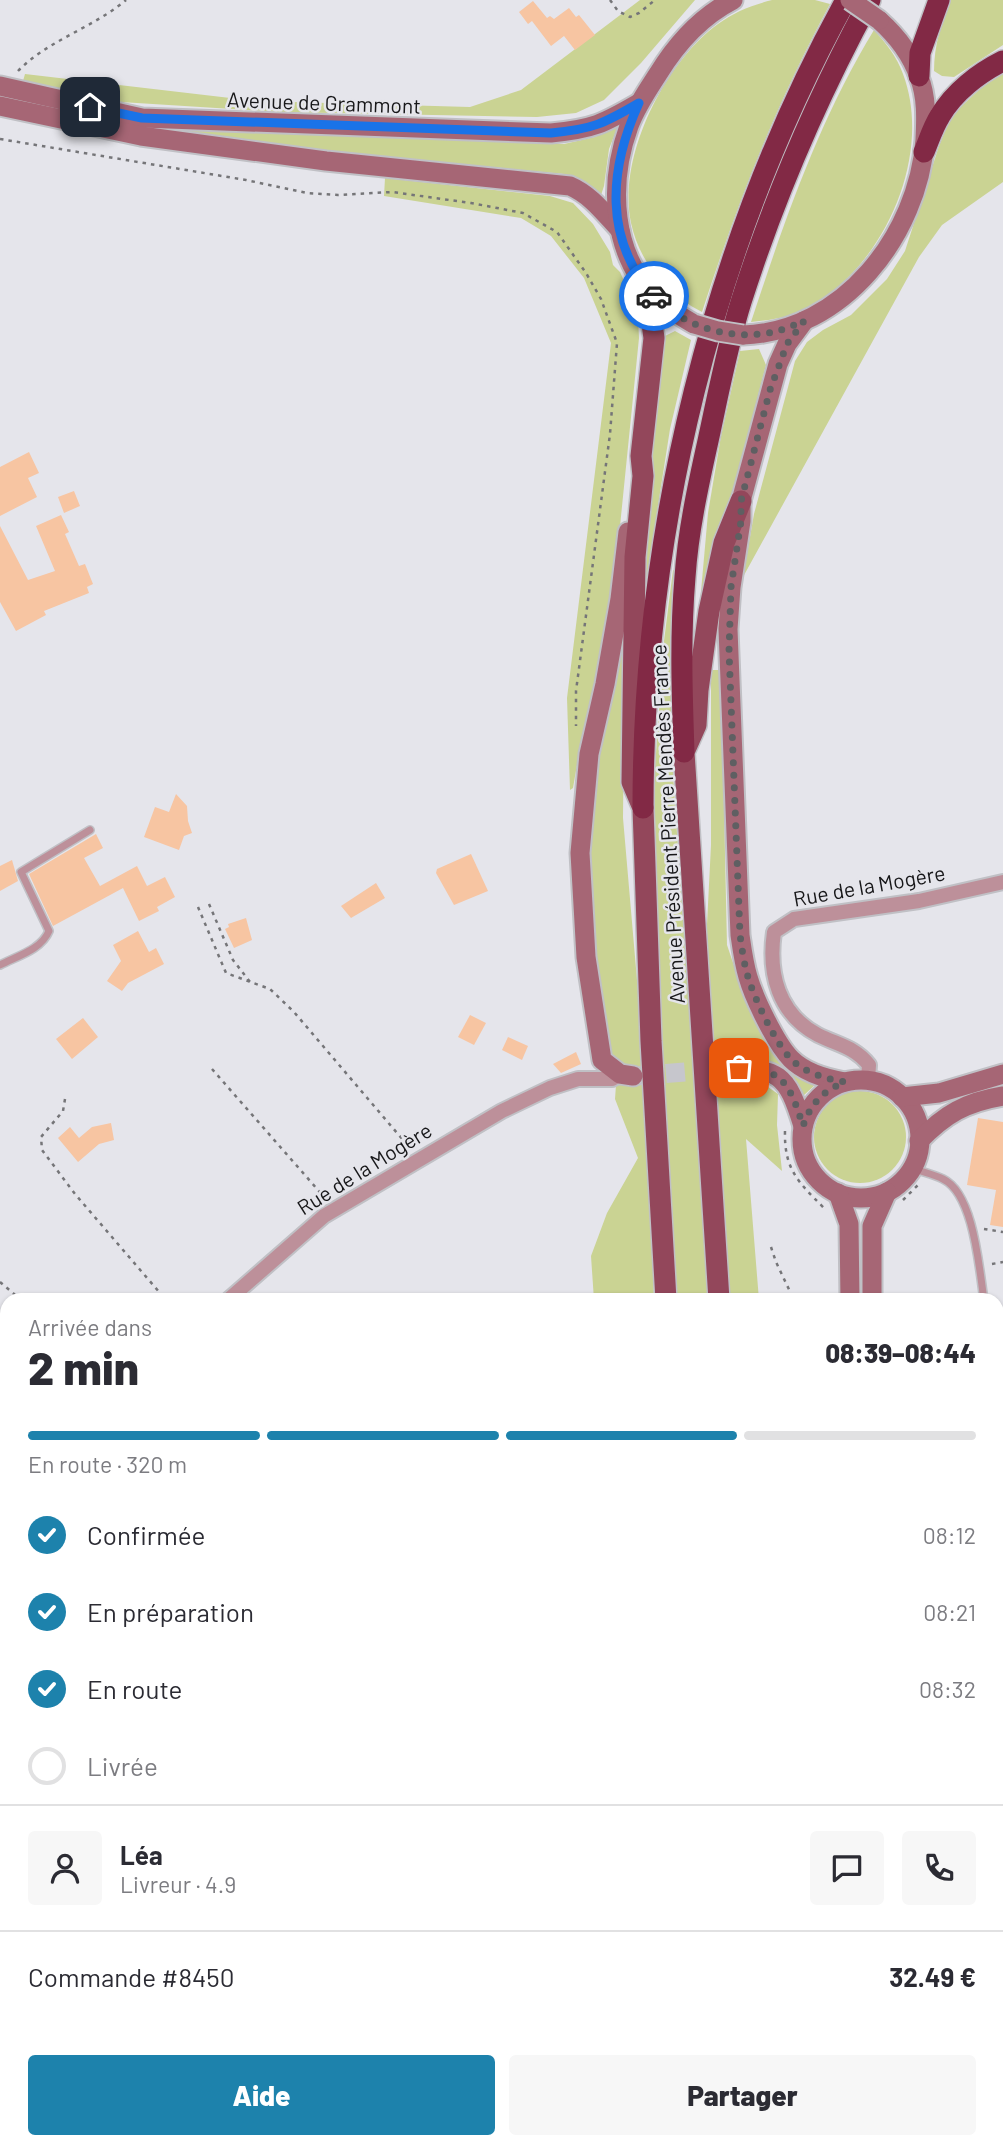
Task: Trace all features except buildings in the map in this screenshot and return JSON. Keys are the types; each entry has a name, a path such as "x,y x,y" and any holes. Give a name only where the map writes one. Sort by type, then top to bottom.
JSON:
{"highway":[{"name":"Avenue Président Pierre Mendès France","path":"643,808 643,742 659,590 671,504 700,370 719,300 758,186 805,79 848,0"},
{"name":"Avenue Président Pierre Mendès France","path":"684,752 681,667 685,576 694,506 720,381 741,303 782,188 827,83 870,0"},
{"path":"919,76 920,53 939,0"},
{"path":"924,152 940,115 961,90 1003,61"}],"main road":[{"path":"733,0 718,7 700,21 683,39 639,103 620,154 615,190 620,230 636,271 647,288 660,302 694,324 743,335 775,332 804,321 839,300 879,261 913,199 924,152 926,119 919,76 904,48 879,20 848,0"},
{"name":"Avenue de Grammont","path":"1,93 142,118 551,133 595,127 639,103"},
{"path":"1,93 141,136 326,160 570,186 583,192 620,230"},
{"path":"643,808 632,782 633,620 641,456 654,338 647,288"},
{"path":"684,752 696,725 709,611 724,543 741,501 778,364 787,344 804,321"},
{"path":"627,1075 602,1060 586,957 580,853 589,754 620,599 634,476 641,456"},
{"path":"741,501 728,629 740,935 748,978 768,1022 790,1058 805,1069 829,1079 880,1083 902,1097 912,1109 918,1124 919,1171 897,1185 892,1199 872,1226 872,1293"},
{"name":"Avenue Président Pierre Mendès France","path":"684,752 719,1293"},
{"name":"Avenue Président Pierre Mendès France","path":"643,808 651,1041 666,1293"},
{"path":"724,1069 754,1068 768,1071 782,1081 793,1094 794,1124 802,1139 808,1166 826,1186 854,1198 892,1199"},
{"path":"902,1097 939,1093 1003,1074"},
{"path":"794,1124 807,1114 823,1094 845,1082"},
{"path":"919,1141 946,1116 969,1104 1003,1096"},
{"path":"838,1193 849,1224 850,1293"}],"street":[{"name":"Rue de la Mogère","path":"868,1080 869,1065 860,1053 816,1034 784,1006 774,978 771,956 774,932 794,919 919,901 1003,882"},
{"path":"578,1079 602,1060"},
{"path":"578,1079 612,1079 627,1075"},
{"name":"Rue de la Mogère","path":"236,1293 324,1216 502,1111 550,1088 578,1079"}],"lane":[{"path":"0,965 38,946 45,941 49,931 21,872 90,830"},
{"path":"919,1171 943,1179 964,1201 983,1293"}],"path":[{"path":"1,93 33,57 107,16 126,0"},
{"path":"610,0 618,11 630,17 655,0"},
{"path":"0,139 246,180 307,193 338,195 392,192 471,203 523,213 557,232 601,299 617,343 610,434 576,691 575,734"},
{"path":"209,904 233,960 250,982"},
{"path":"198,907 226,973 270,989 294,1012 411,1150"},
{"path":"212,1069 323,1196"},
{"path":"65,1100 62,1111 41,1137 42,1150 75,1194 160,1293"},
{"path":"794,1124 784,1152 790,1169 828,1213"},
{"path":"892,1199 917,1188 919,1171"},
{"path":"985,1241 982,1228 1003,1232"},
{"path":"771,1247 791,1293"}],"green space":[{"path":"640,0 695,0 641,63 604,100 576,113 537,117 280,112 105,101 30,87 23,81 25,74 257,101 470,107 521,90"},
{"path":"772,0 815,0 830,4 792,79 759,155 702,312 677,296 656,276 641,251 631,223 631,169 649,113 680,62 698,41 718,24 744,9"},
{"path":"951,0 1003,0 1003,45 954,77 942,76 934,71 939,35"},
{"path":"874,30 891,50 901,68 911,108 911,144 904,181 891,216 872,249 848,278 820,301 788,316 751,322 804,172 836,100"},
{"path":"1003,73 1003,182 942,225 919,257 743,577 754,514 795,361 807,342 851,315 887,279 905,251 951,116 980,89"},
{"path":"103,117 564,144 595,137 618,126 609,149 601,195 586,182 564,174 140,131"},
{"path":"385,178 550,196 573,203 593,224 610,252 613,265 620,272 638,319 639,338 619,536 598,675 581,742 573,788 570,790 567,698 611,343 584,278 551,236 521,218 384,196"},
{"path":"675,331 691,340 670,429 644,595 643,540 663,337"},
{"path":"759,349 766,365 708,590 699,614 708,513 721,436 740,351"},
{"path":"673,570 677,572 673,775 709,1293 674,1293 662,1060 654,782 664,641"},
{"path":"625,626 623,818 646,1084 654,1293 594,1293 591,1256 607,1213 638,1158 615,1099 616,1085 635,1083 635,1066 626,1067 607,1054 589,945 587,835 596,755"},
{"path":"711,670 721,670 727,945 746,1001 766,1040 790,1069 815,1085 803,1096 794,1081 723,1064 724,1080 753,1080 778,1094 777,1125 782,1171 746,1139 758,1293 728,1293 706,944 711,845"},
{"path":"860,1091 878,1094 893,1104 903,1119 906,1137 903,1155 893,1170 878,1180 860,1183 842,1180 827,1170 817,1155 814,1137 817,1119 827,1104 842,1094"}],"tunnel":[{"path":"637,1076 719,1069"}],"way so far":[{"path":"654,296 694,324 718,331 743,335 758,334 775,332 804,321 787,344 770,390 741,501 741,521 731,587 728,629 740,935 748,978 768,1022 790,1058 805,1069 845,1082 823,1094 814,1103 803,1126 793,1094 782,1081 768,1071 739,1068"}],"route":[{"path":"90,107 142,118 551,133 585,130 606,123 639,103 620,154 615,190 625,248 636,271 654,296"}]}
